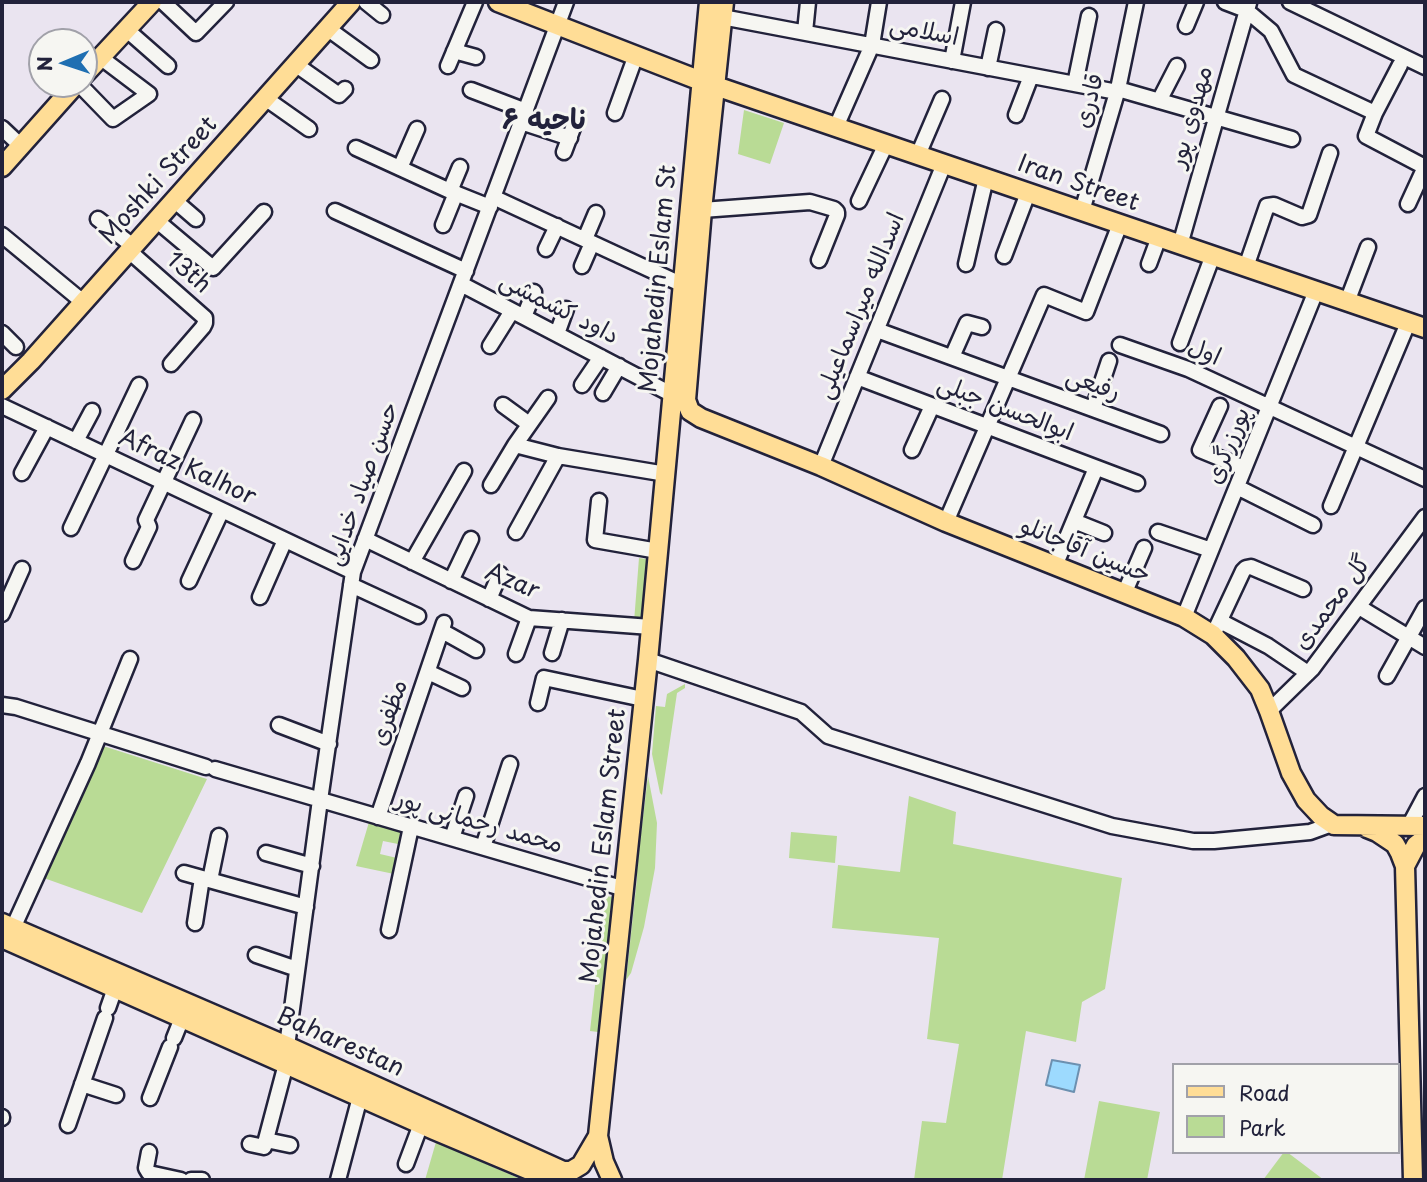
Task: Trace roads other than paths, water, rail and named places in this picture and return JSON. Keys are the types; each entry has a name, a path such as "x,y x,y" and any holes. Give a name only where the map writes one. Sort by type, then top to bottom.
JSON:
{"main road":[{"path":"98,59 152,2"},
{"name":"Moshki Street","path":"2,390 31,361 351,2"},
{"name":"Iran Street","path":"498,2 708,83 1416,326"},
{"name":"Mojahedin Eslam St","path":"658,551 666,474 680,397 702,210 709,2"},
{"name":"Mojahedin Eslam St","path":"680,397 683,285 708,83 723,9"},
{"path":"2,167 65,98"},
{"path":"680,397 690,411 701,418"},
{"path":"666,474 681,432 691,422 701,418"},
{"name":"حسین آقاجانلو","path":"701,418 821,466 946,522 1124,594 1217,628 1260,689 1291,773 1306,800 1332,824"},
{"name":"Mojahedin Eslam Street","path":"598,1136 649,660 658,551"},
{"path":"1332,824 1420,833 1405,866"},
{"path":"1359,825 1377,832 1395,844 1405,866 1413,1180"},
{"name":"Baharestan","path":"6,929 115,988 552,1180"},
{"name":"Baharestan","path":"6,929 287,1045 563,1171 571,1171 581,1165 598,1136"},
{"path":"598,1136 604,1162 612,1180"}],"street":[{"path":"163,2 196,33 226,2"},
{"path":"366,2 382,15"},
{"path":"448,66 475,2"},
{"name":"حسن صیاد خدایی","path":"287,1045 352,578 566,2"},
{"path":"805,32 808,2"},
{"path":"836,127 872,45 880,2"},
{"path":"952,61 962,2"},
{"name":"قادرى","path":"1082,211 1117,90 1136,2"},
{"path":"1186,26 1196,2"},
{"path":"1225,2 1248,6 1271,31 1294,75 1375,113"},
{"path":"1290,2 1425,67"},
{"name":"مهدوی پور","path":"1180,245 1248,6"},
{"name":"اسلامی","path":"723,9 805,32 1117,90 1292,139"},
{"path":"1075,84 1088,16"},
{"path":"327,28 372,60"},
{"path":"127,30 168,66"},
{"path":"988,68 996,30"},
{"path":"454,51 476,57"},
{"path":"615,113 636,55"},
{"path":"92,98 113,119 149,94 100,57"},
{"path":"295,64 339,95 345,89"},
{"path":"1400,65 1366,136 1425,167 1408,204"},
{"path":"1159,101 1177,66"},
{"path":"1016,115 1031,76"},
{"path":"471,90 570,138"},
{"path":"265,98 309,130"},
{"path":"918,155 942,99"},
{"path":"564,152 576,120"},
{"path":"2,128 20,145"},
{"path":"400,168 416,129"},
{"path":"859,201 886,144"},
{"path":"356,148 453,192 492,202 557,226 683,285"},
{"path":"1246,267 1267,206 1274,205 1302,217 1309,215 1330,153"},
{"name":"اسدالله میراسماعیلی","path":"821,466 944,164"},
{"path":"443,225 460,167"},
{"path":"966,264 986,178"},
{"path":"1004,257 1028,193"},
{"path":"174,200 196,219"},
{"path":"702,210 810,202 834,209 837,215 819,260"},
{"name":"داود کشمشی","path":"335,211 463,278 518,314 680,397"},
{"path":"156,220 213,268 264,212"},
{"path":"582,266 596,213"},
{"path":"98,219 131,248"},
{"path":"946,522 1044,295 1086,312 1120,224"},
{"path":"546,249 557,226"},
{"path":"2,235 83,302"},
{"path":"1149,264 1159,237"},
{"path":"1347,302 1368,247"},
{"name":"13th","path":"131,248 205,318 205,323 171,364"},
{"path":"1180,342 1213,256"},
{"name":"پورزرگری","path":"1184,617 1316,291"},
{"path":"490,346 534,292"},
{"path":"557,334 566,309"},
{"path":"952,358 967,323 982,327"},
{"path":"1331,506 1356,446 1416,326"},
{"name":"رفیعی","path":"877,330 1161,434"},
{"path":"2,333 16,346"},
{"name":"اول","path":"1120,345 1188,369 1425,479"},
{"path":"582,385 601,357"},
{"path":"1093,409 1109,361"},
{"path":"603,393 619,366"},
{"name":"ابوالحسن جبلی","path":"857,377 1137,483"},
{"path":"71,528 139,385"},
{"path":"491,485 548,398"},
{"path":"503,405 530,424"},
{"name":"Afraz Kalhor","path":"2,406 285,540 418,616"},
{"path":"912,450 932,406"},
{"path":"1220,406 1200,450 1244,468"},
{"path":"76,441 92,411"},
{"path":"133,561 149,527 146,520 193,420"},
{"path":"22,472 47,427"},
{"path":"515,445 558,456 666,474"},
{"path":"516,532 558,456"},
{"path":"1055,566 1096,468"},
{"path":"412,562 464,471"},
{"path":"1237,487 1313,525"},
{"path":"598,501 595,540 658,551"},
{"path":"189,581 222,510"},
{"name":"گل محمدی","path":"1269,711 1308,673 1425,517"},
{"path":"1074,521 1104,533"},
{"path":"1158,532 1211,550"},
{"path":"451,580 471,539"},
{"path":"260,597 285,540"},
{"name":"Azar","path":"365,540 529,618 651,627"},
{"path":"1124,594 1144,548"},
{"path":"1303,589 1248,567 1243,571 1217,628 1268,646 1308,673"},
{"path":"2,614 22,569"},
{"path":"489,599 500,574"},
{"path":"1359,607 1425,647"},
{"path":"1387,676 1425,608"},
{"path":"516,654 529,618"},
{"path":"552,653 562,620"},
{"name":"مظفری","path":"378,817 443,627 476,650"},
{"path":"6,929 88,763 130,659"},
{"path":"649,660 801,712 828,736 1112,826 1193,841 1214,841 1310,832 1332,824"},
{"path":"428,672 462,688"},
{"path":"538,703 544,678 643,699"},
{"name":"محمد رحمانی پور","path":"2,705 625,889"},
{"path":"279,725 329,744"},
{"path":"482,848 510,764"},
{"path":"452,838 466,796"},
{"path":"1420,833 1425,796"},
{"path":"389,930 411,827"},
{"path":"195,923 219,836"},
{"path":"266,853 312,866"},
{"path":"184,873 306,907"},
{"path":"256,956 297,969"},
{"path":"68,1125 115,988"},
{"path":"150,1098 182,1018"},
{"path":"250,1144 264,1147 286,1064"},
{"path":"82,1084 116,1096"},
{"path":"338,1180 360,1097"},
{"path":"406,1164 421,1124"},
{"path":"266,1140 290,1146"},
{"path":"149,1152 146,1168 149,1173 181,1180"},
{"path":"191,1180 200,1180"}],"water":[{"path":"1052,1060 1080,1065 1074,1092 1046,1085"}],"district":[{"name":"ناحیه ۶","path":"544,121"}]}
